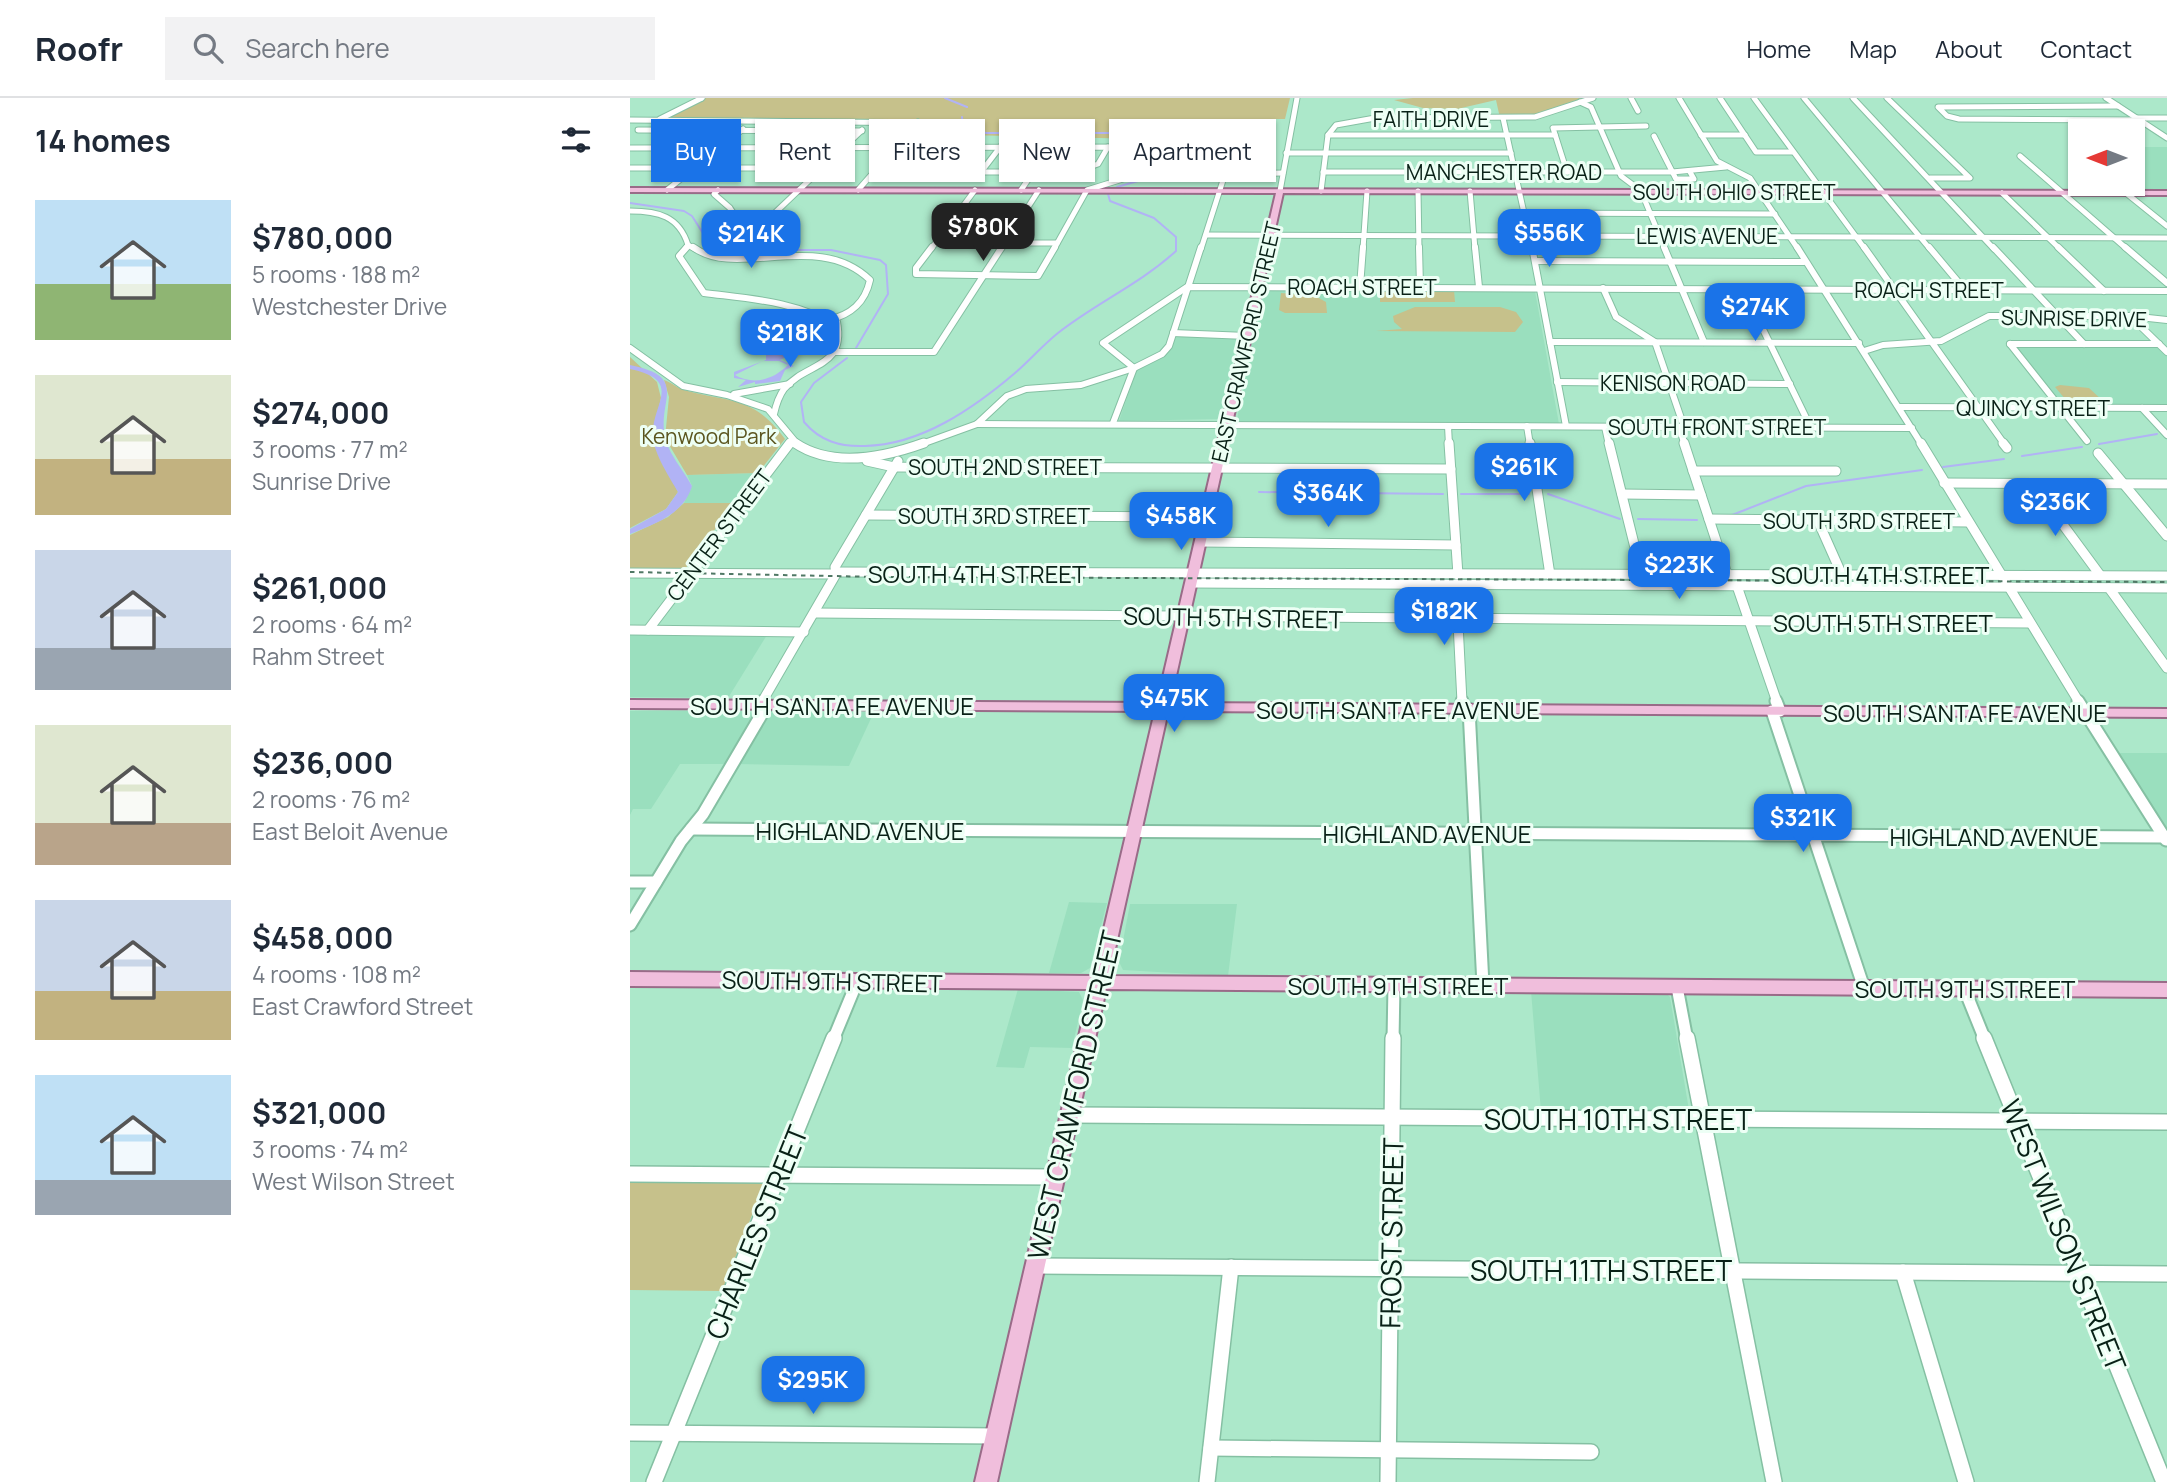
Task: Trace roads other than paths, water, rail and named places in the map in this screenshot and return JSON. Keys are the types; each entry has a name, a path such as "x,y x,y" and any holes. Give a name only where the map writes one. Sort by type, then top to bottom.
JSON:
{"main road":[{"name":"SOUTH OHIO STREET","path":"630,190 2068,193"},
{"name":"EAST CRAWFORD STREET","path":"1163,707 1280,191"},
{"name":"SOUTH OHIO STREET","path":"2146,193 2167,193"},
{"name":"SOUTH SANTA FE AVENUE","path":"630,704 2167,713"},
{"name":"WEST CRAWFORD STREET","path":"986,1482 1163,707"},
{"name":"SOUTH 9TH STREET","path":"630,979 2167,989"}],"street":[{"path":"659,119 702,98"},
{"name":"EAST CRAWFORD STREET","path":"1280,191 1297,98"},
{"name":"FAITH DRIVE","path":"1328,135 1336,125 1366,118 1535,117 1593,98"},
{"path":"1631,98 1638,111"},
{"path":"1679,98 1717,161 1750,178 1762,192 1804,262 1899,407 2007,588 2166,840"},
{"path":"1720,98 1756,152 1792,152"},
{"path":"1754,98 1792,152 1825,192 2007,448"},
{"path":"1804,98 1965,290"},
{"path":"1853,98 2084,344"},
{"path":"1887,98 1970,178 1930,178"},
{"path":"2004,98 2014,106"},
{"path":"2106,98 2138,119 2166,118"},
{"path":"1580,102 1591,107 1619,172 1641,191 1704,342"},
{"path":"2068,119 1959,119 1947,116 1938,107 2118,106"},
{"path":"1503,118 1530,236 1566,426"},
{"path":"630,120 651,120"},
{"path":"741,121 869,121"},
{"path":"742,131 754,121"},
{"path":"630,135 651,123"},
{"path":"855,138 869,124"},
{"path":"2146,124 2167,138"},
{"path":"1567,172 1553,128 1646,126"},
{"path":"638,130 862,131"},
{"path":"1321,191 1328,135 1555,135"},
{"path":"1702,135 1745,135"},
{"path":"1654,136 1676,179 1694,179 1690,172"},
{"path":"975,190 916,268 916,274 1038,276 1087,190 1158,165 1164,155 1162,150 1149,147 1095,147"},
{"path":"1095,166 1108,147"},
{"path":"630,148 651,148"},
{"path":"985,167 999,149"},
{"path":"1286,153 1511,153"},
{"path":"2020,156 2167,284"},
{"name":"MANCHESTER ROAD","path":"1323,172 1690,172 1726,167"},
{"path":"630,168 651,168"},
{"path":"1276,173 1283,173"},
{"path":"858,190 869,179"},
{"path":"667,190 677,182"},
{"path":"733,252 808,182"},
{"path":"1021,190 1027,182"},
{"path":"853,459 905,450 977,424 1007,396 1081,384 1134,368 1162,354 1173,332 1223,182"},
{"path":"719,190 714,194 715,198 730,208 745,231 754,232"},
{"path":"834,352 934,352 1039,190"},
{"path":"1360,287 1367,191"},
{"path":"1418,191 1420,287"},
{"path":"1469,191 1479,288"},
{"path":"2002,192 2104,291"},
{"path":"2130,196 2167,226"},
{"path":"630,211 646,210 676,220 685,232 688,245 697,250"},
{"path":"1525,213 1775,214"},
{"name":"LEWIS AVENUE","path":"1206,235 2167,238"},
{"path":"1004,243 1057,243"},
{"path":"680,253 688,245"},
{"path":"680,253 697,250 733,252 827,258 851,263 863,270 870,280 869,289 857,309 828,320"},
{"path":"680,253 698,288 704,293 780,302 828,320 837,326 841,335 834,352 813,371 790,384 727,395"},
{"path":"1535,261 1804,262"},
{"path":"1134,368 1103,343 1187,288"},
{"name":"ROACH STREET","path":"1187,288 2167,290"},
{"path":"1603,288 1609,310 1615,319 1655,342 1727,574"},
{"path":"1773,289 1781,295"},
{"path":"1800,289 1781,295 1759,307 1758,319 1811,428"},
{"path":"1162,303 1182,304"},
{"path":"2130,316 2167,352"},
{"name":"SUNRISE DRIVE","path":"1550,342 1770,343 1861,347 1887,343 1932,343 1954,336 1967,323 1980,318 2130,316 2167,320"},
{"path":"837,326 841,317"},
{"path":"1173,332 1247,336"},
{"path":"2087,441 2010,344 2159,344"},
{"path":"630,348 683,386 759,405 774,414 792,441"},
{"path":"1113,424 1134,368"},
{"name":"KENISON ROAD","path":"1557,382 1790,384"},
{"path":"774,414 779,398 790,384"},
{"name":"QUINCY STREET","path":"1899,407 2167,408"},
{"path":"2142,408 2167,435"},
{"name":"SOUTH FRONT STREET","path":"977,424 1912,428"},
{"path":"1448,426 1458,620 1475,834 1483,985"},
{"path":"1527,426 1550,575"},
{"path":"1605,427 1642,576"},
{"name":"SOUTH 2ND STREET","path":"792,441 808,451 894,467 1451,469"},
{"name":"CENTER STREET","path":"648,631 782,450 792,441"},
{"path":"630,925 691,829 764,705 837,573 835,567 905,450"},
{"path":"2098,453 2167,536"},
{"path":"1693,471 1836,471"},
{"path":"1944,482 2167,484"},
{"path":"2033,484 2100,575"},
{"path":"1622,494 1701,495"},
{"name":"SOUTH 3RD STREET","path":"866,515 1206,517"},
{"name":"SOUTH 3RD STREET","path":"1709,519 1967,522"},
{"path":"1818,521 1842,575"},
{"path":"1200,542 1456,545"},
{"name":"SOUTH 4TH STREET","path":"630,573 1457,580 1737,586 2167,588"},
{"name":"SOUTH 4TH STREET","path":"1457,580 1550,575 1727,574 2167,576"},
{"path":"1737,586 1864,988"},
{"path":"2109,588 2167,668"},
{"name":"SOUTH 5TH STREET","path":"815,613 2029,623"},
{"path":"630,630 804,632"},
{"name":"HIGHLAND AVENUE","path":"691,829 1814,835 2166,840"},
{"path":"630,882 656,882"},
{"name":"CHARLES STREET","path":"654,1482 857,982"},
{"name":"FROST STREET","path":"1388,1482 1394,985"},
{"path":"1677,986 1774,1482"},
{"name":"WEST WILSON STREET","path":"1964,988 2164,1482"},
{"name":"SOUTH 10TH STREET","path":"1070,1115 2167,1122"},
{"path":"630,1174 1055,1177"},
{"name":"SOUTH 11TH STREET","path":"1035,1266 2167,1274"},
{"path":"1207,1482 1231,1267"},
{"path":"1903,1272 1966,1482"},
{"path":"630,1433 997,1436"},
{"path":"1211,1448 1591,1452"}],"water":[{"path":"766,354 792,354 780,360 794,366 785,370 780,381 755,382 738,387 746,380 734,378 734,372 762,362 735,375 756,380 770,377 788,365 779,361 763,361 766,360"},
{"path":"630,365 660,376 665,383 665,437 673,456 692,486 688,496 675,511 630,534 630,529 666,509 678,492 654,444 653,425 661,387 657,380 630,369"}],"waterway":[{"path":"945,98 967,107"},
{"path":"962,117 963,127 986,133 1159,133 1181,142 1185,156 1176,168 1117,187"},
{"path":"847,358 814,383 801,402 804,422 831,442 865,446 886,444 926,432 964,411 1015,373 1058,333 1148,274 1176,251 1176,237 1154,218 1110,201 1108,194"},
{"path":"630,203 684,211 692,216 711,246 733,250"},
{"path":"740,250 831,250 880,260 886,265 888,294 856,348"},
{"path":"2099,444 2157,434"},
{"path":"2022,456 2082,447"},
{"path":"1943,467 2004,459"},
{"path":"1732,515 1806,486 1922,470"},
{"path":"1259,492 1443,494"},
{"path":"1461,494 1529,494"},
{"path":"1548,494 1620,519"},
{"path":"1638,519 1697,520"}],"railway":[{"path":"630,572 881,577 2167,582"}],"park label":[{"name":"Kenwood Park","path":"709,436"}]}
